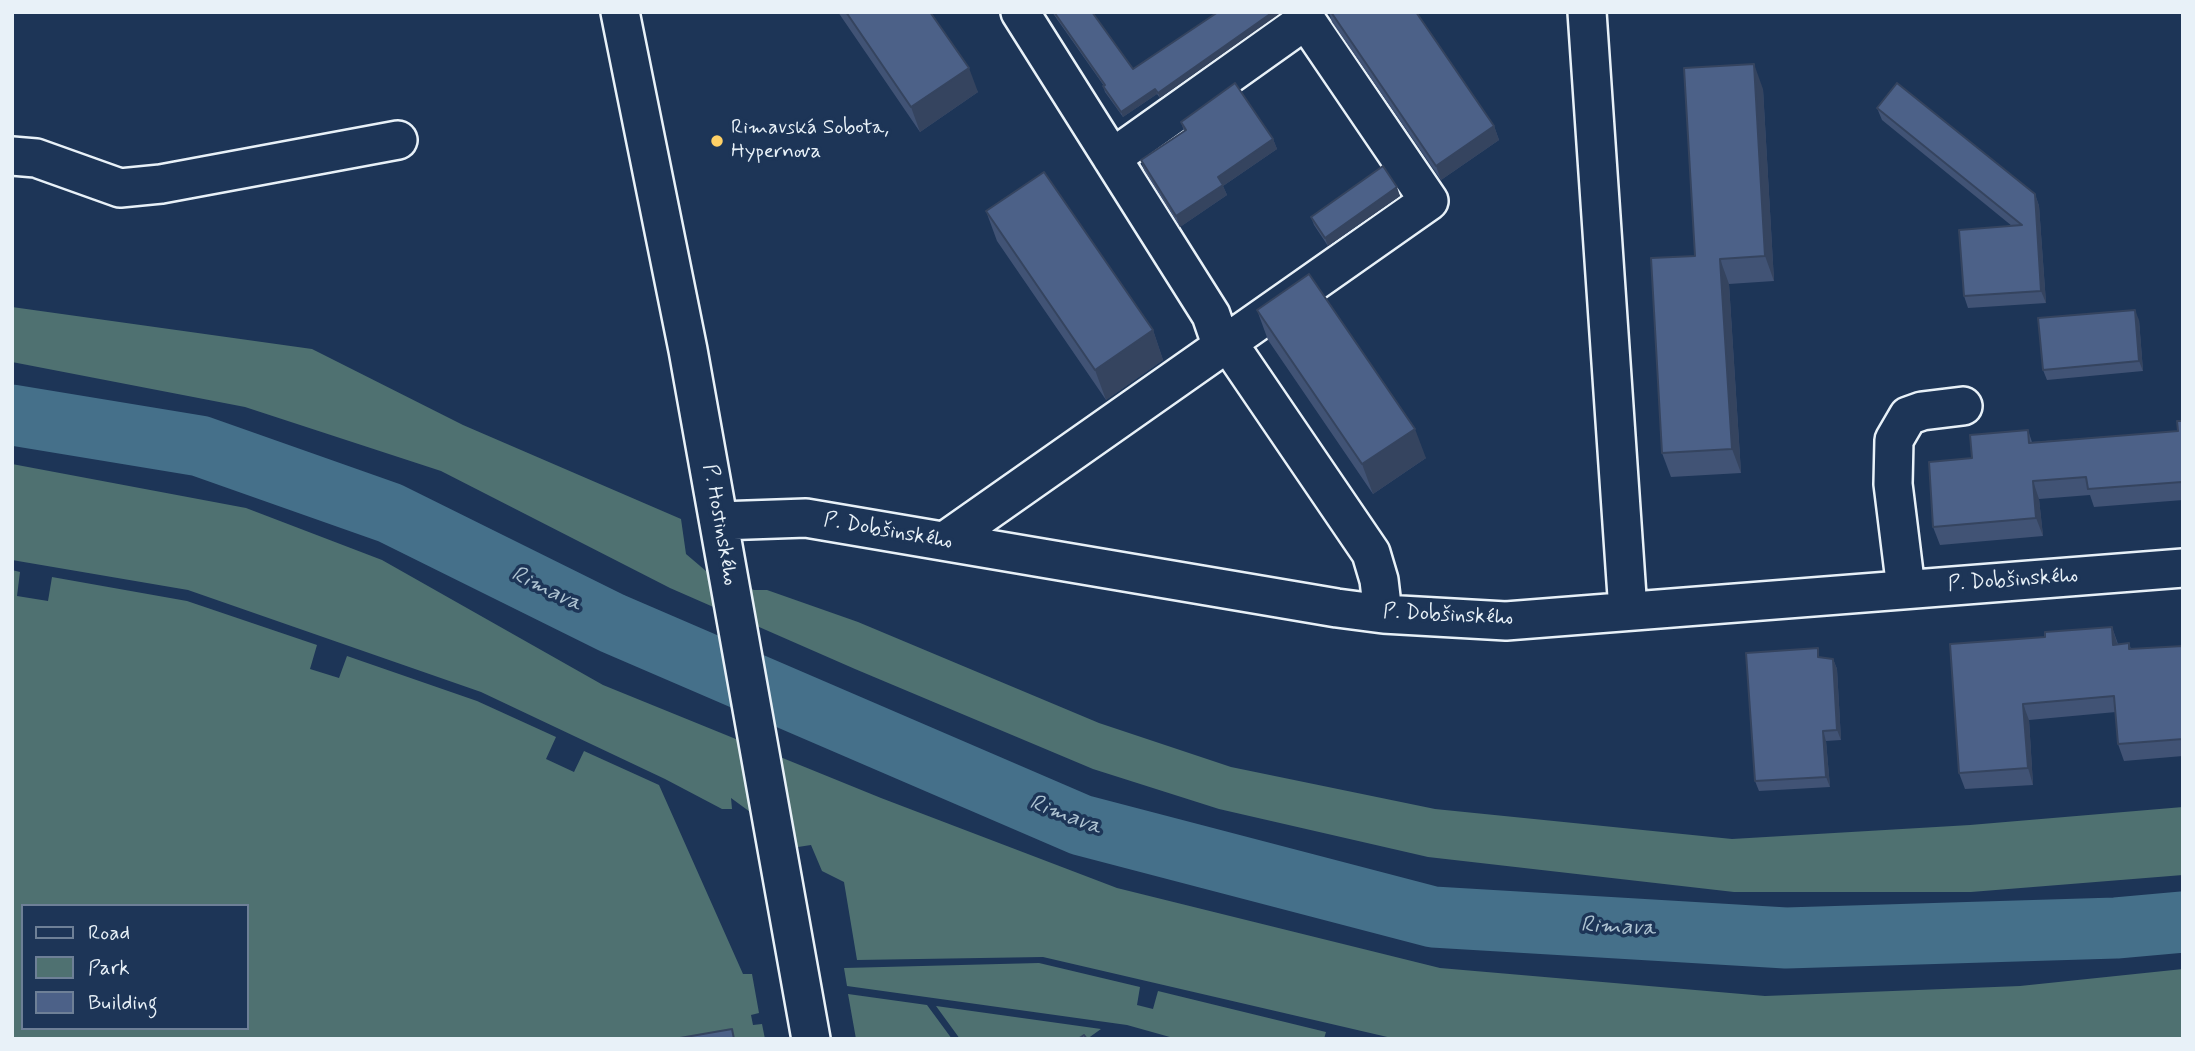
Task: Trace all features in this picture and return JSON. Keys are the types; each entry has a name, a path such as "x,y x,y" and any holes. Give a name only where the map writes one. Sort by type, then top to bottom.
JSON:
{"street":[{"name":"P. Hostinského","path":"620,12 688,349 811,1039"},
{"path":"1020,12 1211,315 1230,354 1371,553 1379,580 1383,614"},
{"path":"1587,12 1629,611"},
{"path":"945,541 1230,354 1429,201 1306,20 1112,158"},
{"path":"12,156 36,158 120,188 161,184 398,140"},
{"path":"1906,589 1893,484 1894,440 1908,415 1963,406"},
{"name":"P. Dobšinského","path":"722,537 806,517 1082,566 1383,614 1506,621 2183,568"}],"green space":[{"path":"12,307 312,349 463,425 681,519 686,554 706,571 754,590 767,590 858,622 1099,723 1231,767 1435,809 1732,839 1970,825 2183,807 2183,875 1971,892 1734,892 1428,857 1219,809 1093,769 855,669 670,588 441,471 245,407 12,362"},
{"path":"12,464 246,508 382,560 603,685 881,798 1117,888 1440,968 1765,996 2020,986 2183,969 2183,1039 1396,1039 1043,957 857,960 844,882 822,871 811,845 798,847 731,798 732,809 722,809 481,692 188,590 12,560"},
{"path":"12,570 20,572 17,596 48,601 52,577 187,601 317,645 310,669 339,678 347,656 477,701 556,737 546,759 574,772 584,751 659,785 743,974 752,974 759,1013 751,1015 753,1025 762,1024 765,1039 12,1039"},
{"path":"1039,963 1140,987 1137,1005 1153,1009 1158,991 1326,1032 1324,1039 1177,1039 1127,1025 847,986 844,968"},
{"path":"848,994 927,1005 952,1039 856,1039"},
{"path":"936,1006 1101,1029 1087,1039 960,1039"}],"building":[{"path":"846,12 930,12 969,68 911,107"},
{"path":"1054,12 1092,12 1133,69 1218,12 1273,12 1158,93 1155,89 1121,112"},
{"path":"1331,12 1416,12 1494,126 1436,166"},
{"path":"1754,64 1765,256 1720,259 1732,449 1662,453 1651,258 1695,256 1684,68"},
{"path":"1235,83 1273,139 1218,177 1223,185 1176,216 1141,160 1186,130 1181,122"},
{"path":"1897,83 2035,194 2041,291 1964,296 1959,230 2022,225 1877,108"},
{"path":"1383,166 1397,187 1325,238 1311,217"},
{"path":"1044,172 1153,330 1095,370 986,211"},
{"path":"1309,274 1415,429 1362,464 1257,310"},
{"path":"2135,310 2139,361 2043,370 2038,318"},
{"path":"2177,421 2183,421 2183,486 2182,482 2088,489 2086,477 2033,481 2036,518 1933,527 1929,462 1972,458 1970,435 2028,430 2029,443 2178,431"},
{"path":"2112,627 2113,645 2129,643 2129,649 2183,646 2183,739 2118,744 2114,696 2023,704 2028,768 1959,773 1950,644 2045,637 2045,632"},
{"path":"1818,648 1818,657 1833,659 1837,730 1823,731 1826,777 1755,781 1746,653"},
{"path":"732,1029 734,1039 674,1039"}],"waterway":[{"name":"Rimava","path":"12,415 200,446 390,513 612,623 1081,825 1433,917 1786,938 2116,928 2183,922"}],"place":[{"name":"Rimavská Sobota, Hypernova","path":"717,141"}]}
